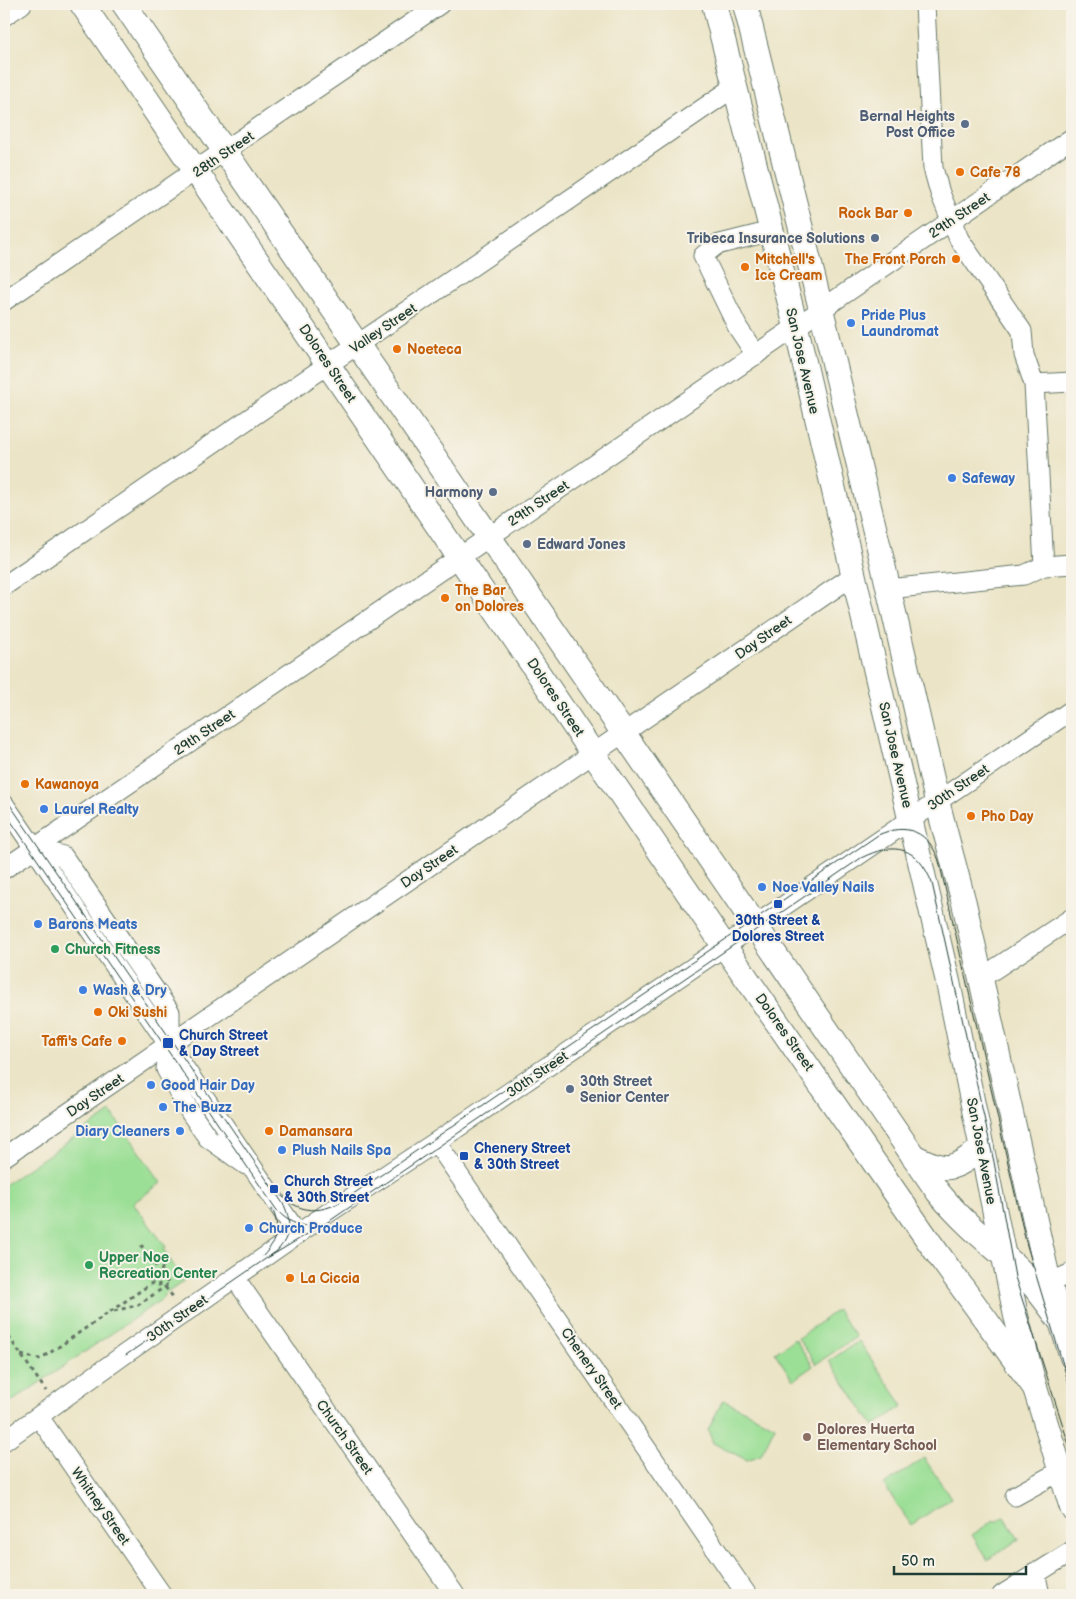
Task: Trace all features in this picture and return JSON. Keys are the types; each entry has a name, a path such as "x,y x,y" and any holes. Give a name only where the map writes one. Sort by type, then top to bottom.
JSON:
{"main road":[{"name":"Dolores Street","path":"82,4 725,946 930,1243 1035,1388"},
{"path":"124,4 913,1156 958,1216 1002,1255 1042,1295 1061,1322"},
{"name":"San Jose Avenue","path":"714,4 796,327 911,819 948,982 1002,1255 1035,1388 1062,1470 1072,1508"},
{"path":"745,4 821,309 937,801 981,978 1048,1283 1072,1353"},
{"path":"851,1127 880,1107"},
{"path":"913,1156 936,1168 954,1167 982,1148"}],"street":[{"path":"4,16 22,4"},
{"name":"28th Street","path":"4,301 226,152 440,4"},
{"path":"925,4 933,168 960,239 1022,331 1024,355 1034,384 1044,566"},
{"name":"Valley Street","path":"4,586 736,86"},
{"name":"29th Street","path":"4,869 1072,138"},
{"path":"756,355 738,328 703,256 716,245 772,231"},
{"path":"1034,384 1072,382"},
{"path":"888,589 1024,575 1044,566 1072,564"},
{"name":"Day Street","path":"4,1157 854,575"},
{"name":"30th Street","path":"4,1441 298,1234 1072,710"},
{"path":"4,804 170,1043 298,1234"},
{"path":"981,978 1072,918"},
{"name":"Chenery Street","path":"436,1142 747,1595"},
{"path":"1048,1283 1072,1273"},
{"name":"Church Street","path":"234,1278 455,1595"},
{"name":"Whitney Street","path":"39,1417 162,1595"},
{"path":"1015,1496 1062,1470"},
{"path":"1002,1595 1035,1572 1072,1551"},
{"path":"1035,1572 1040,1595"}],"path":[{"path":"21,1355 39,1359 140,1290 152,1284 159,1285 162,1268 155,1265 142,1246 140,1248"},
{"path":"111,1311 138,1305 169,1284 161,1273"},
{"path":"4,1330 37,1378"}],"green space":[{"name":"Upper Noe Recreation Center","path":"111,1112 161,1183 133,1203 166,1247 163,1249 184,1281 164,1295 165,1297 4,1407 4,1185"},
{"path":"837,1310 856,1337 816,1364 798,1338"},
{"path":"795,1339 813,1366 793,1380 775,1353"},
{"path":"859,1341 903,1406 874,1426 829,1361"},
{"path":"723,1400 775,1426 761,1455 747,1460 713,1443 708,1430"},
{"path":"924,1458 951,1498 911,1525 884,1485"},
{"path":"1004,1517 1019,1539 988,1560 972,1535 994,1520 996,1522"}],"tram line":[{"path":"4,796 287,1211 289,1223 287,1235 277,1251 126,1355"},
{"path":"4,811 276,1209 285,1218 295,1223 306,1226 319,1225"},
{"path":"267,1182 293,1204 302,1208 320,1209 343,1201 878,835 898,830 916,832 929,843 939,861 1026,1242 1072,1394"},
{"path":"269,1257 331,1220 861,858 884,850 895,849 904,851 920,862 932,883 994,1162 1015,1277 1072,1454"},
{"path":"263,1256 276,1234 277,1227 272,1209"}],"place":[{"name":"Bernal Heights Post Office","path":"965,124"},
{"name":"Cafe 78","path":"960,172"},
{"name":"Rock Bar","path":"908,213"},
{"name":"Tribeca Insurance Solutions","path":"875,238"},
{"name":"The Front Porch","path":"956,259"},
{"name":"Mitchell's Ice Cream","path":"745,267"},
{"name":"Pride Plus Laundromat","path":"851,323"},
{"name":"Noeteca","path":"397,349"},
{"name":"Safeway","path":"952,478"},
{"name":"Harmony","path":"493,492"},
{"name":"Edward Jones","path":"527,544"},
{"name":"The Bar on Dolores","path":"445,598"},
{"name":"Kawanoya","path":"25,784"},
{"name":"Laurel Realty","path":"44,809"},
{"name":"Pho Day","path":"971,816"},
{"name":"Noe Valley Nails","path":"762,887"},
{"name":"30th Street & Dolores Street","path":"778,904"},
{"name":"Barons Meats","path":"38,924"},
{"name":"Church Fitness","path":"55,949"},
{"name":"Wash & Dry","path":"83,990"},
{"name":"Oki Sushi","path":"98,1012"},
{"name":"Taffi's Cafe","path":"122,1041"},
{"name":"Church Street & Day Street","path":"168,1043"},
{"name":"Good Hair Day","path":"151,1085"},
{"name":"30th Street Senior Center","path":"570,1089"},
{"name":"The Buzz","path":"163,1107"},
{"name":"Diary Cleaners","path":"180,1131"},
{"name":"Damansara","path":"269,1131"},
{"name":"Plush Nails Spa","path":"282,1150"},
{"name":"Chenery Street & 30th Street","path":"464,1156"},
{"name":"Church Street & 30th Street","path":"274,1189"},
{"name":"Church Produce","path":"249,1228"},
{"name":"Upper Noe Recreation Center","path":"89,1265"},
{"name":"La Ciccia","path":"290,1278"},
{"name":"Dolores Huerta Elementary School","path":"807,1437"}]}
